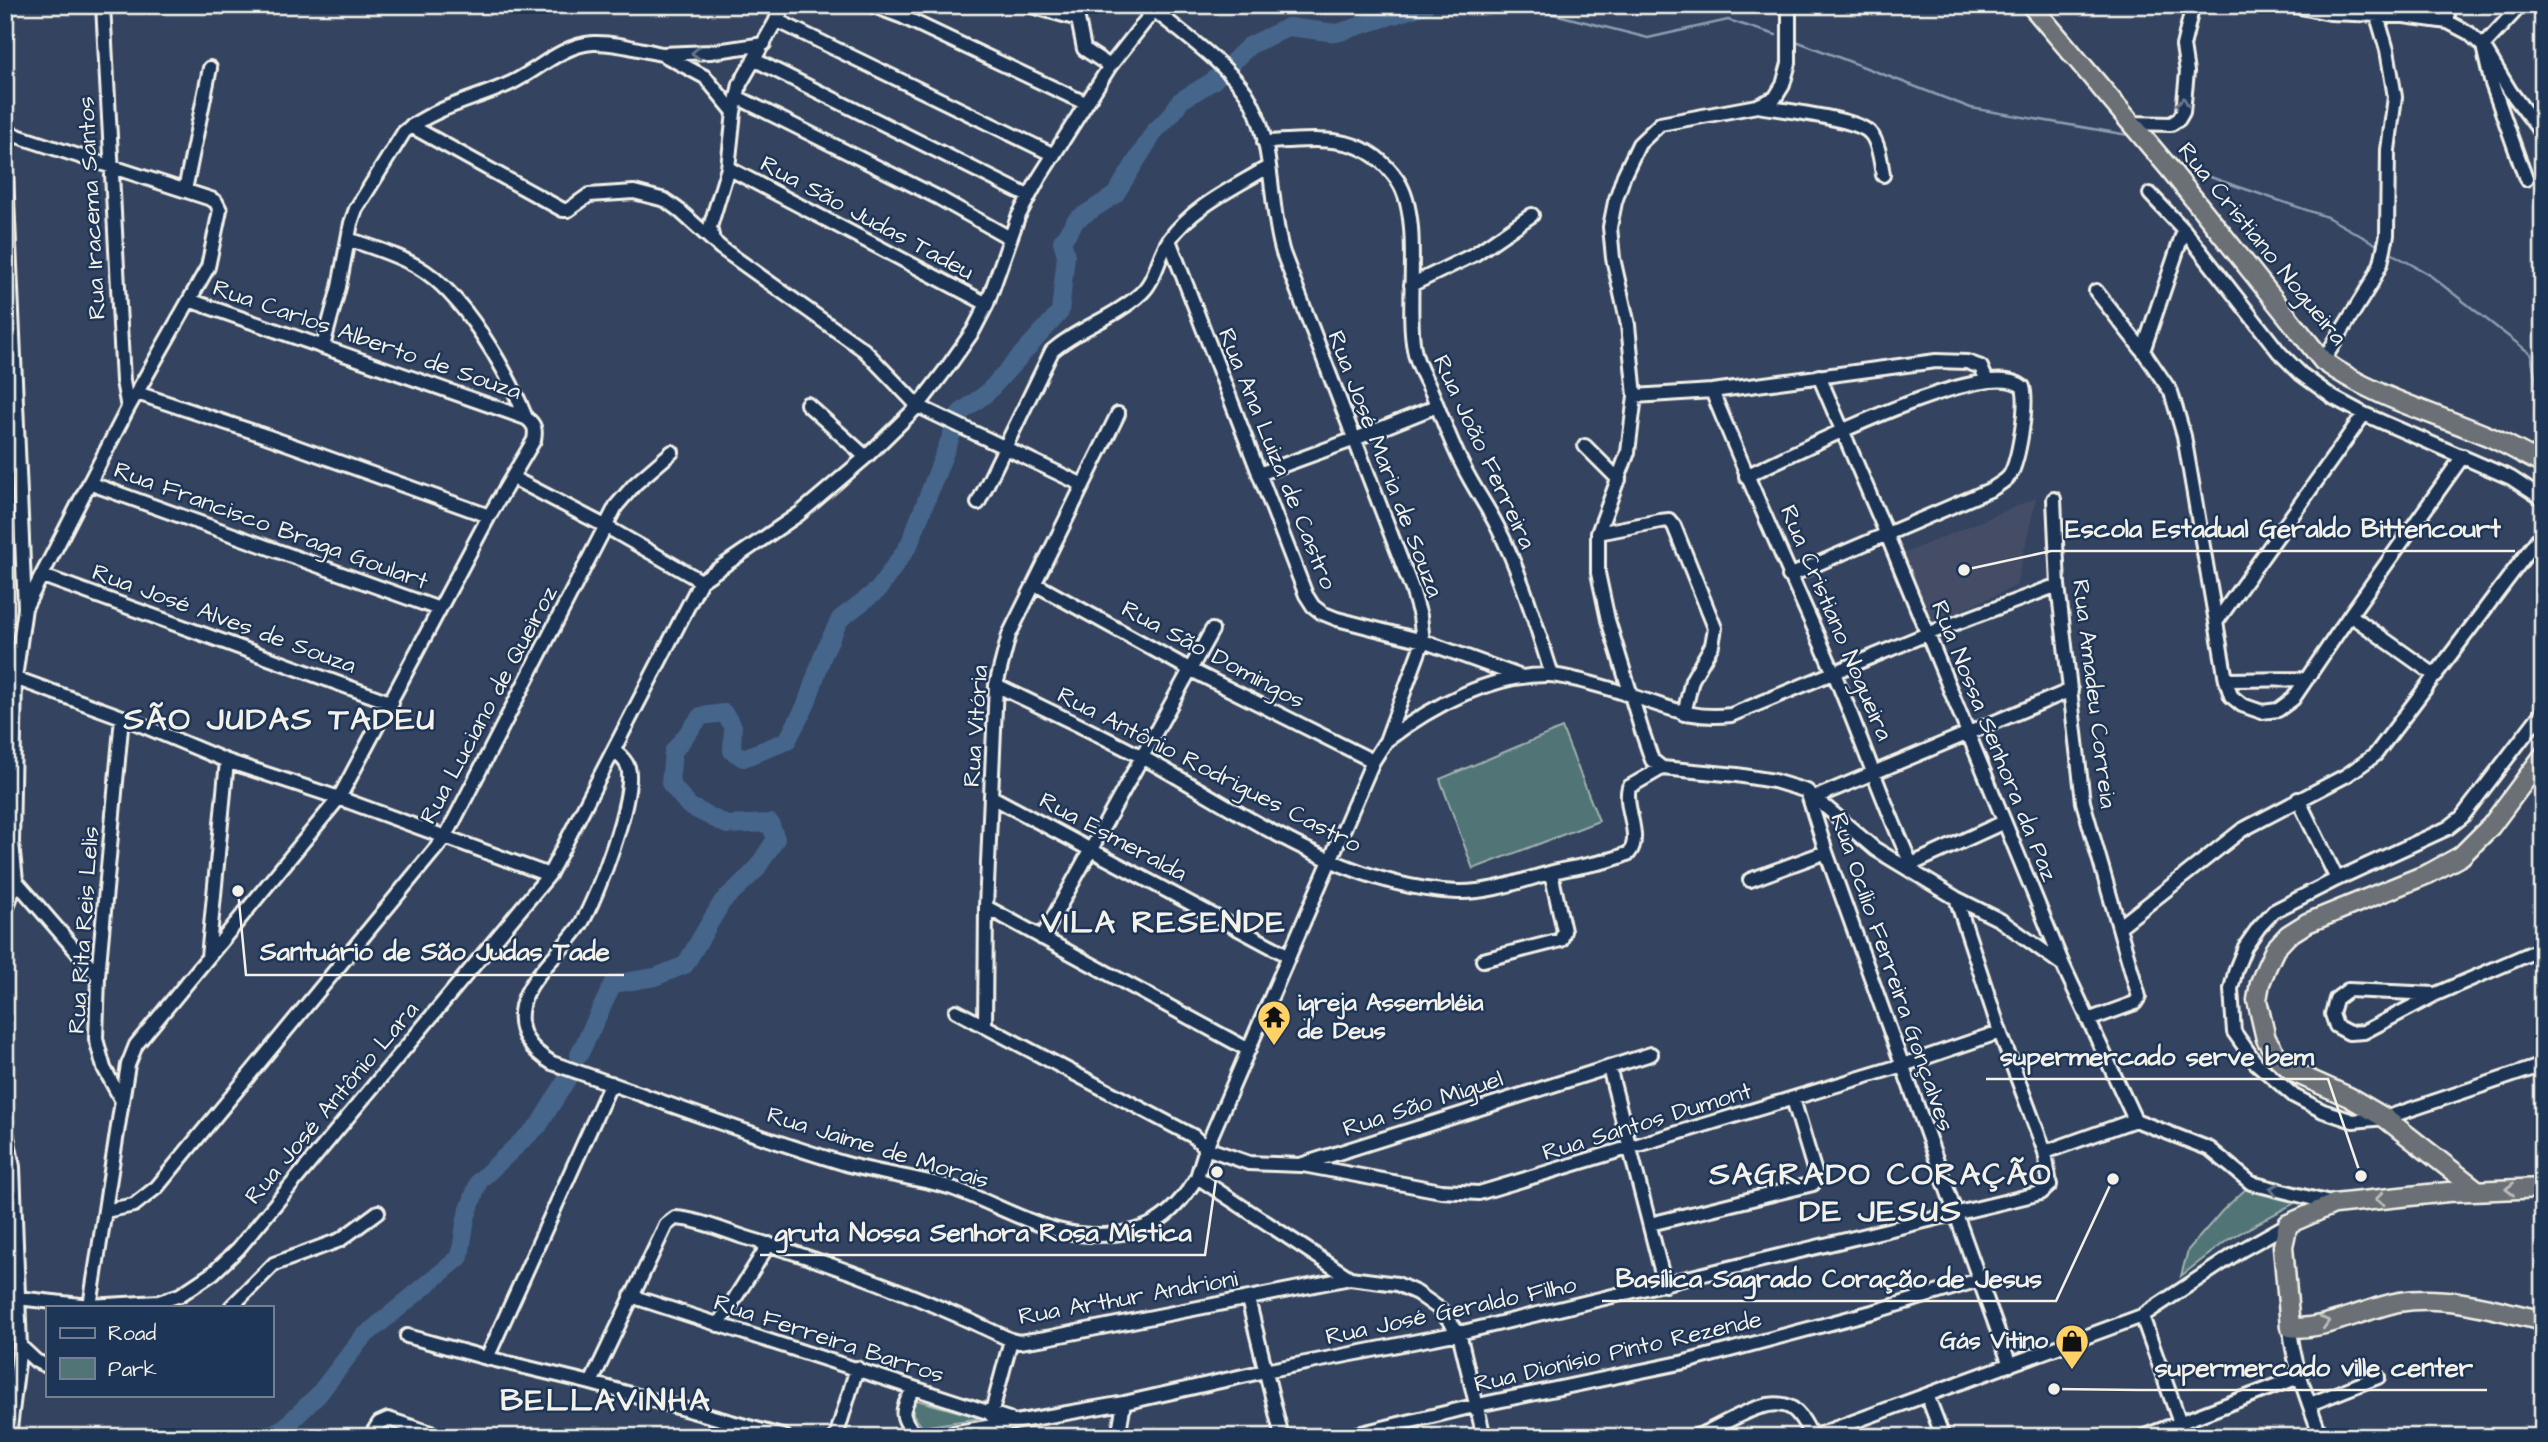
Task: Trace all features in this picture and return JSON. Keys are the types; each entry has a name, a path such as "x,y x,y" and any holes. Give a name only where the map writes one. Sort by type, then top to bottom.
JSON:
{"highway":[{"name":"Rua Cristiano Nogueira","path":"2031,5 2323,361 2373,391 2491,438 2543,464"},
{"path":"2477,1190 2385,1118 2348,1097 2293,1072 2279,1059 2266,1039 2257,1000 2266,966 2275,949 2288,935 2307,923 2430,873 2461,856 2491,826 2543,756"},
{"path":"2448,1192 2449,1167"},
{"path":"2543,1188 2448,1192 2333,1204 2288,1224 2283,1246 2290,1327 2314,1326 2375,1308 2401,1302 2422,1301 2477,1306 2543,1321"}],"street":[{"name":"Rua Iracema Santos","path":"103,5 122,381 128,408"},
{"path":"713,241 710,227 728,168 740,84 785,5"},
{"path":"871,5 1085,103"},
{"path":"903,18 909,5"},
{"path":"1028,5 1078,19 1084,48 1110,66"},
{"path":"1787,5 1788,62 1783,85 1775,98 1757,106 1660,124 1639,144 1615,202 1610,228 1613,258 1629,336 1635,396 1628,452 1598,533 1598,573 1608,620 1653,760 1662,768 1774,781 1812,794 1875,849 1914,869 1956,898 2000,920 2063,965"},
{"path":"2130,123 2171,124 2179,119 2183,112 2187,72 2183,46 2193,5"},
{"path":"2448,5 2448,22"},
{"path":"2483,46 2521,5"},
{"path":"2297,6 2448,22 2469,33 2483,46 2510,91 2543,135"},
{"path":"513,478 605,526 701,581 799,514 866,457 918,406 963,347 987,304 1010,238 1028,197 1110,66 1156,8"},
{"name":"Rua José Maria de Souza","path":"1156,8 1231,77 1254,107 1264,142 1276,231 1412,589 1420,616 1423,641 1386,741 1373,761 1206,1148"},
{"path":"2323,361 2363,298 2381,263 2387,235 2387,161 2395,97 2387,50 2377,16"},
{"path":"776,20 1054,155"},
{"path":"323,346 339,287 351,223 362,198 399,138 411,126 510,83 560,54 580,46 593,43 618,45 662,54 710,52 764,44"},
{"path":"2483,46 2494,90 2526,179"},
{"path":"662,54 705,77 734,112"},
{"path":"755,60 1028,197"},
{"path":"186,190 210,68"},
{"path":"737,97 939,198 1010,238"},
{"path":"1757,106 1813,115 1867,130 1874,138 1883,175"},
{"path":"411,126 564,210 589,195 625,192 643,193 673,204 713,241 864,350 918,406 1083,485"},
{"path":"5,132 211,199 220,210 211,259 128,408 25,608"},
{"name":"Rua João Ferreira","path":"1264,142 1327,139 1349,143 1386,166 1399,183 1408,202 1410,318 1414,351 1463,466 1498,526 1512,557 1552,675"},
{"path":"5,152 25,608 16,678 12,843 16,881 5,913"},
{"path":"978,503 1046,359 1066,338 1140,295 1153,277 1169,240 1198,211 1268,167"},
{"name":"Rua São Judas Tadeu","path":"728,168 987,304"},
{"path":"2150,194 2184,230 2279,352 2301,374 2334,398 2364,414 2511,478 2543,499"},
{"path":"1411,285 1475,254 1532,215"},
{"path":"2143,351 2184,230"},
{"path":"90,1306 128,1065 136,1045 339,798 392,703 489,516 534,440 535,427 528,420 512,386 491,350 449,292 418,267 348,239"},
{"name":"Rua Ana Luiza de Castro","path":"1169,240 1306,595 1313,606 1337,619 1423,641 1520,676"},
{"path":"2096,291 2171,392 2184,436 2226,680 2231,696 2242,705 2262,712 2278,710 2293,699 2463,456"},
{"name":"Rua Carlos Alberto de Souza","path":"188,300 528,420"},
{"path":"1635,396 1712,391 1936,361 1967,362 1981,367 1987,382"},
{"name":"Rua Nossa Senhora da Paz","path":"1819,376 2063,965 2135,1120"},
{"path":"1746,476 1843,431 1941,391 1987,382 2011,382 2023,387 2025,405 2015,461 2007,479 1992,489 1789,576"},
{"name":"Rua Cristiano Nogueira","path":"1712,391 1914,869"},
{"path":"137,393 489,516"},
{"path":"807,404 866,457"},
{"path":"1259,474 1437,406"},
{"name":"Rua Vitória","path":"985,1026 986,908 996,685 1009,635 1118,414"},
{"path":"2217,621 2364,414"},
{"path":"1585,446 1619,480"},
{"name":"Rua Luciano de Queiroz","path":"105,1211 134,1205 157,1187 446,836 605,526 626,494 672,452"},
{"name":"Rua Francisco Braga Goulart","path":"89,483 439,609"},
{"name":"Rua Amadeu Correia","path":"2054,499 2057,585 2083,802 2139,997 2135,1003 2088,1020"},
{"path":"1598,533 1669,520 1674,526 1715,628 1712,645 1692,680 1684,714"},
{"path":"2119,927 2242,830 2347,775 2375,755 2543,532"},
{"name":"Rua José Alves de Souza","path":"43,576 392,703"},
{"name":"Rua José Antônio Lara","path":"11,1299 90,1306 170,1300 227,1262 549,874 701,581"},
{"name":"Rua São Domingos","path":"1035,583 1191,670 1373,761"},
{"path":"1386,741 1409,724 1442,706 1484,687 1520,676 1552,675 1631,695 1684,714 1716,717 1731,715 1927,634 2057,585"},
{"path":"2350,615 2436,676"},
{"path":"1042,938 1212,630"},
{"path":"16,678 122,717 227,761 339,798 549,874"},
{"path":"2226,680 2305,679"},
{"name":"Rua Antônio Rodrigues Castro","path":"996,685 1143,758 1256,822 1331,859 1408,886 1462,892 1492,888 1629,853 1634,843 1629,787 1662,768"},
{"path":"1812,794 2071,690"},
{"path":"2543,711 2462,817 2448,828 2274,911 2245,947 2231,989 2234,1032 2256,1063 2294,1096 2322,1111 2353,1121 2385,1118 2543,1065"},
{"name":"Rua Rita Reis Lelis","path":"122,717 98,975 96,1038 99,1054 122,1101"},
{"name":"Rua Jaime de Morais","path":"614,751 625,761 629,775 615,841 582,922 529,991 522,1007 521,1024 526,1041 537,1054 552,1063 842,1163 947,1187 1027,1220 1072,1233 1114,1234 1136,1230 1156,1222 1173,1211 1197,1177 1206,1148"},
{"path":"208,957 227,761"},
{"name":"Rua Ocílio Ferreira Gonçalves","path":"1812,794 1826,852 2010,1365"},
{"name":"Rua Esmeralda","path":"992,797 1289,956"},
{"path":"2298,799 2337,879"},
{"path":"1914,869 2004,822"},
{"path":"1750,880 1779,867 1826,852"},
{"path":"1483,960 1561,940 1564,932 1551,873"},
{"path":"16,881 98,975"},
{"path":"1956,898 2000,1032 2045,1152 2135,1120 2195,1142 2223,1158 2251,1183 2333,1204"},
{"path":"986,908 1249,1050"},
{"path":"2436,994 2348,990 2336,999 2332,1014 2336,1026 2348,1033 2364,1032 2436,994 2543,948"},
{"name":"Rua São Miguel","path":"956,1011 1183,1130 1206,1148 1250,1163 1300,1165 1651,1054"},
{"name":"Rua Santos Dumont","path":"1300,1165 1441,1191 1479,1193 1630,1150 2000,1032"},
{"path":"1609,1067 1665,1285"},
{"path":"487,1359 611,1083"},
{"path":"1650,1224 1813,1184 1816,1176 1793,1099"},
{"path":"5,1127 12,1167 11,1299 20,1346 9,1437"},
{"name":"Rua José Geraldo Filho","path":"929,1437 1124,1403 1265,1371 1459,1333 2041,1193 2050,1185 2045,1152"},
{"path":"1197,1177 1350,1278 1397,1284 1417,1293 1441,1310 1459,1333 1484,1437"},
{"path":"233,1306 274,1265 340,1240 378,1212"},
{"name":"Rua Arthur Andrioni","path":"631,1296 668,1222 675,1218 769,1244 861,1276 943,1307 1011,1340 1046,1338 1350,1278"},
{"path":"1695,1437 1744,1413 1774,1404 1794,1410 1812,1437 2142,1316 2220,1264 2288,1224"},
{"path":"2266,1236 2278,1238 2283,1246"},
{"path":"718,1325 769,1244"},
{"name":"Rua Dionísio Pinto Rezende","path":"1345,1437 1478,1405 1685,1363 1979,1280"},
{"path":"591,1383 631,1296"},
{"name":"Rua Ferreira Barros","path":"631,1296 857,1368 991,1415 1016,1420"},
{"path":"1248,1299 1282,1437"},
{"path":"2142,1316 2185,1437"},
{"path":"2290,1327 2291,1346 2299,1377 2321,1437"},
{"path":"407,1336 785,1437"},
{"path":"991,1415 1011,1340"},
{"path":"20,1346 36,1361 46,1366"},
{"path":"836,1437 857,1368"},
{"path":"2142,1437 2299,1377"},
{"path":"2310,1404 2378,1377"},
{"path":"914,1388 902,1413 917,1437"},
{"path":"1927,1395 1943,1437"},
{"path":"1118,1437 1124,1403"},
{"path":"370,1437 383,1420 397,1420 443,1437"}],"shaded area":[{"path":"2036,498 2016,586 1930,624 1903,554"}],"green space":[{"path":"1562,728 1599,821 1473,869 1440,779"},
{"path":"2249,1186 2300,1200 2229,1239 2181,1276 2188,1250 2222,1211"},
{"path":"913,1399 981,1418 922,1427 913,1414"}],"waterway":[{"path":"579,1055 613,984 655,977 685,965 722,902 755,871 776,839 770,823 727,825 689,806 670,783 673,752 701,716 724,713 733,726 732,751 743,758 787,741 806,705 824,652 840,619 878,590 909,545 960,413 987,393 1060,312 1066,255 1062,241 1076,220 1115,195 1155,131 1172,114 1180,101 1213,81 1249,46 1288,27 1337,33 1426,5"},
{"path":"1533,5 1542,11 1648,38 1728,20 1776,35"},
{"path":"1796,41 1971,108 2128,135"},
{"path":"2210,177 2327,217 2381,247"},
{"path":"2387,251 2427,273 2531,354 2538,391 2543,393"},
{"path":"266,1437 285,1427 318,1395 362,1338 460,1257 466,1218 479,1181 539,1125 572,1071"}],"place":[{"name":"Escola Estadual Geraldo Bittencourt","path":"1964,570"},
{"name":"Santuário de São Judas Tade","path":"238,891"},
{"name":"igreja Assembléia de Deus","path":"1274,1047"},
{"name":"gruta Nossa Senhora Rosa Mística","path":"1217,1172"},
{"name":"supermercado serve bem","path":"2361,1176"},
{"name":"Basílica Sagrado Coração de Jesus","path":"2113,1179"},
{"name":"Gás Vitino","path":"2072,1371"},
{"name":"supermercado ville center","path":"2054,1389"}],"district":[{"name":"SÃO JUDAS TADEU","path":"280,719"},
{"name":"VILA RESENDE","path":"1164,922"},
{"name":"SAGRADO CORAÇÃO DE JESUS","path":"1881,1192"},
{"name":"BELLAVINHA","path":"606,1400"}]}
